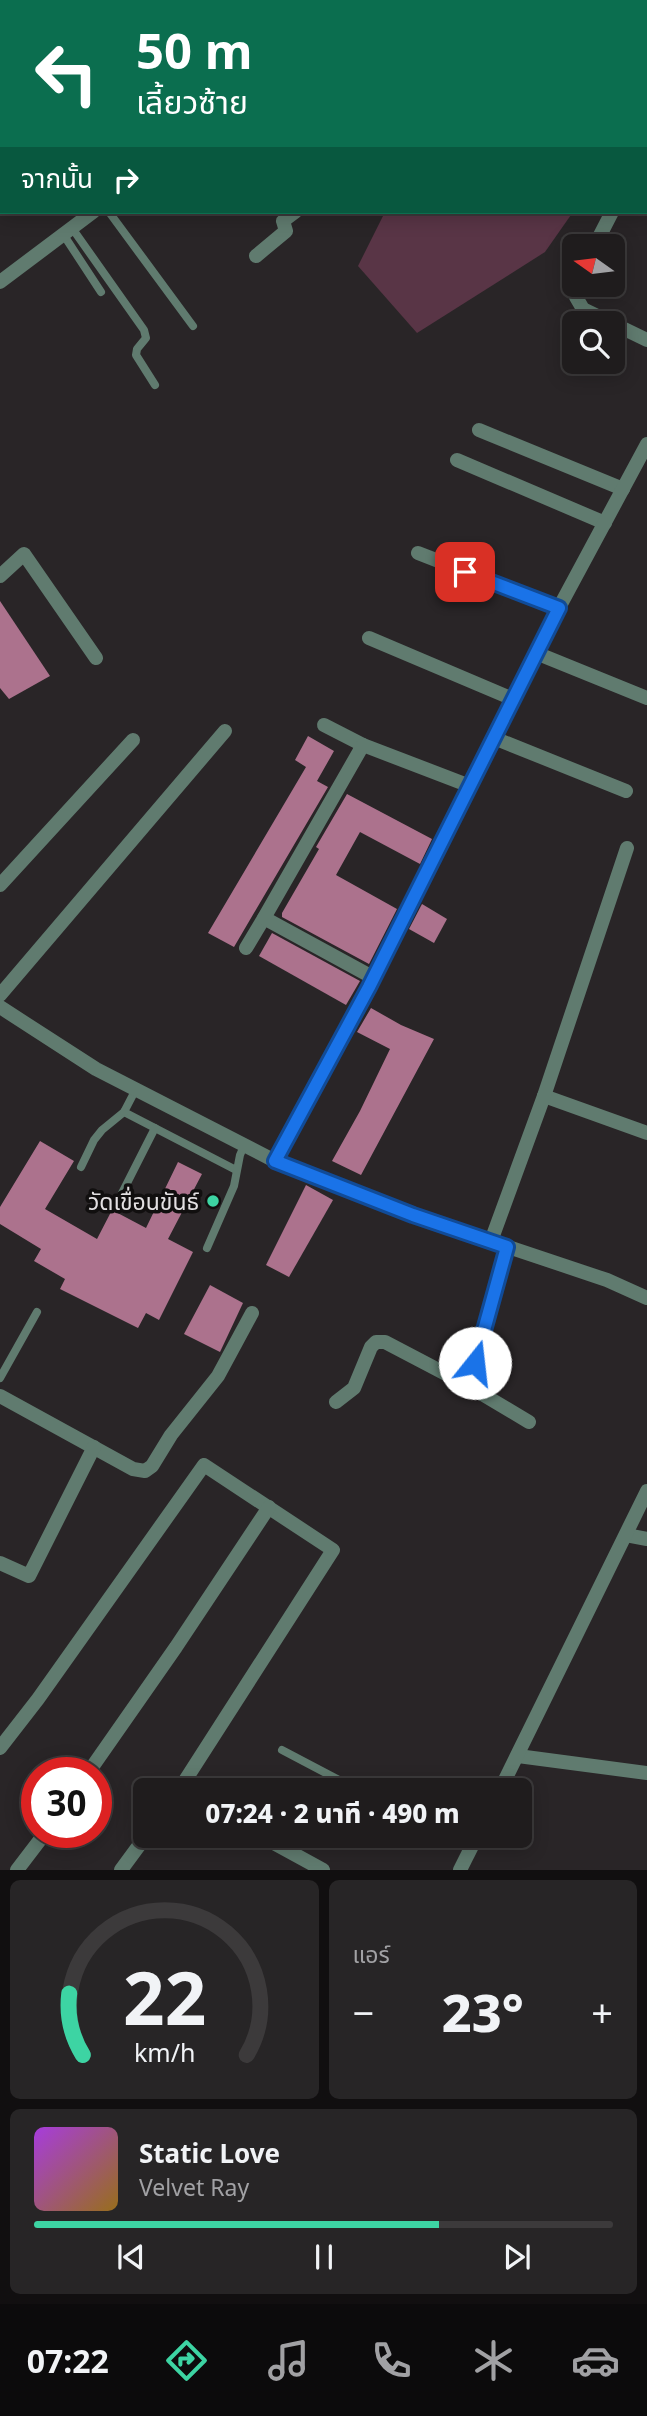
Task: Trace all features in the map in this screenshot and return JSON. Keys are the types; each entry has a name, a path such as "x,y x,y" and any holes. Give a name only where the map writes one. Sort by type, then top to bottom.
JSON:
{"street":[{"path":"0,282 90,214"},
{"path":"601,234 611,214"},
{"path":"256,256 286,231 284,215"},
{"path":"577,298 583,309 647,340"},
{"path":"479,430 623,489"},
{"path":"275,1161 374,978 559,608 647,444"},
{"path":"457,460 605,523"},
{"path":"418,553 559,608"},
{"path":"0,576 24,554 96,658"},
{"path":"369,638 513,699"},
{"path":"536,653 647,698"},
{"path":"324,725 363,745 470,786"},
{"path":"0,995 225,731"},
{"path":"494,738 626,791"},
{"path":"0,885 133,740"},
{"path":"246,948 363,745"},
{"path":"491,1241 544,1096 627,848"},
{"path":"264,918 374,978"},
{"path":"0,1007 96,1069 275,1161 413,1215 607,1280 647,1298"},
{"path":"544,1096 647,1133"},
{"path":"467,1385 507,1247"},
{"path":"0,1396 133,1469 145,1471 152,1466 171,1435 218,1376 252,1313"},
{"path":"336,1402 354,1388 371,1347 376,1342 385,1342 467,1385 529,1422"},
{"path":"0,1563 29,1576 94,1447"},
{"path":"0,1748 59,1670 204,1465 333,1550 187,1778"},
{"path":"506,1778 647,1491"},
{"path":"99,1757 176,1647 268,1507"},
{"path":"626,1535 647,1539"},
{"path":"518,1756 647,1773"},
{"path":"17,1870 34,1848"},
{"path":"121,1870 137,1848"},
{"path":"283,1848 323,1870"},
{"path":"460,1870 470,1850"}],"lane":[{"path":"110,214 193,326"},
{"path":"67,231 101,292"},
{"path":"67,231 144,330 146,338 136,355 155,385"},
{"path":"81,1167 94,1140 124,1112 136,1089"},
{"path":"124,1112 236,1170"},
{"path":"122,1193 155,1128"},
{"path":"207,1248 234,1186 244,1146"},
{"path":"0,1378 37,1312"},
{"path":"282,1750 335,1778"},
{"path":"466,1848 470,1850"}],"shaded area":[{"path":"384,214 572,214 545,252 417,333 358,266"}],"building":[{"path":"0,601 50,676 9,699 0,688"},
{"path":"308,736 334,751 317,781 328,787 234,947 208,933 306,767 295,760"},
{"path":"347,794 432,839 420,864 360,832 336,875 397,909 369,964 282,917 319,849 316,847"},
{"path":"422,904 447,919 434,943 409,929"},
{"path":"272,933 360,981 346,1005 259,956"},
{"path":"371,1008 434,1039 361,1175 332,1161 390,1049 357,1032"},
{"path":"40,1141 74,1161 45,1209 97,1239 112,1210 146,1228 178,1162 202,1174 168,1239 193,1252 159,1320 146,1313 138,1328 60,1289 65,1279 34,1261 41,1249 0,1224 0,1207"},
{"path":"306,1185 333,1200 289,1277 266,1265"},
{"path":"210,1285 243,1303 220,1352 184,1334"}],"place":[{"name":"วัดเขื่อนขันธ์","path":"213,1201"}],"route":[{"path":"465,572 559,608 369,987 275,1161 413,1215 507,1247 475,1363"}]}
